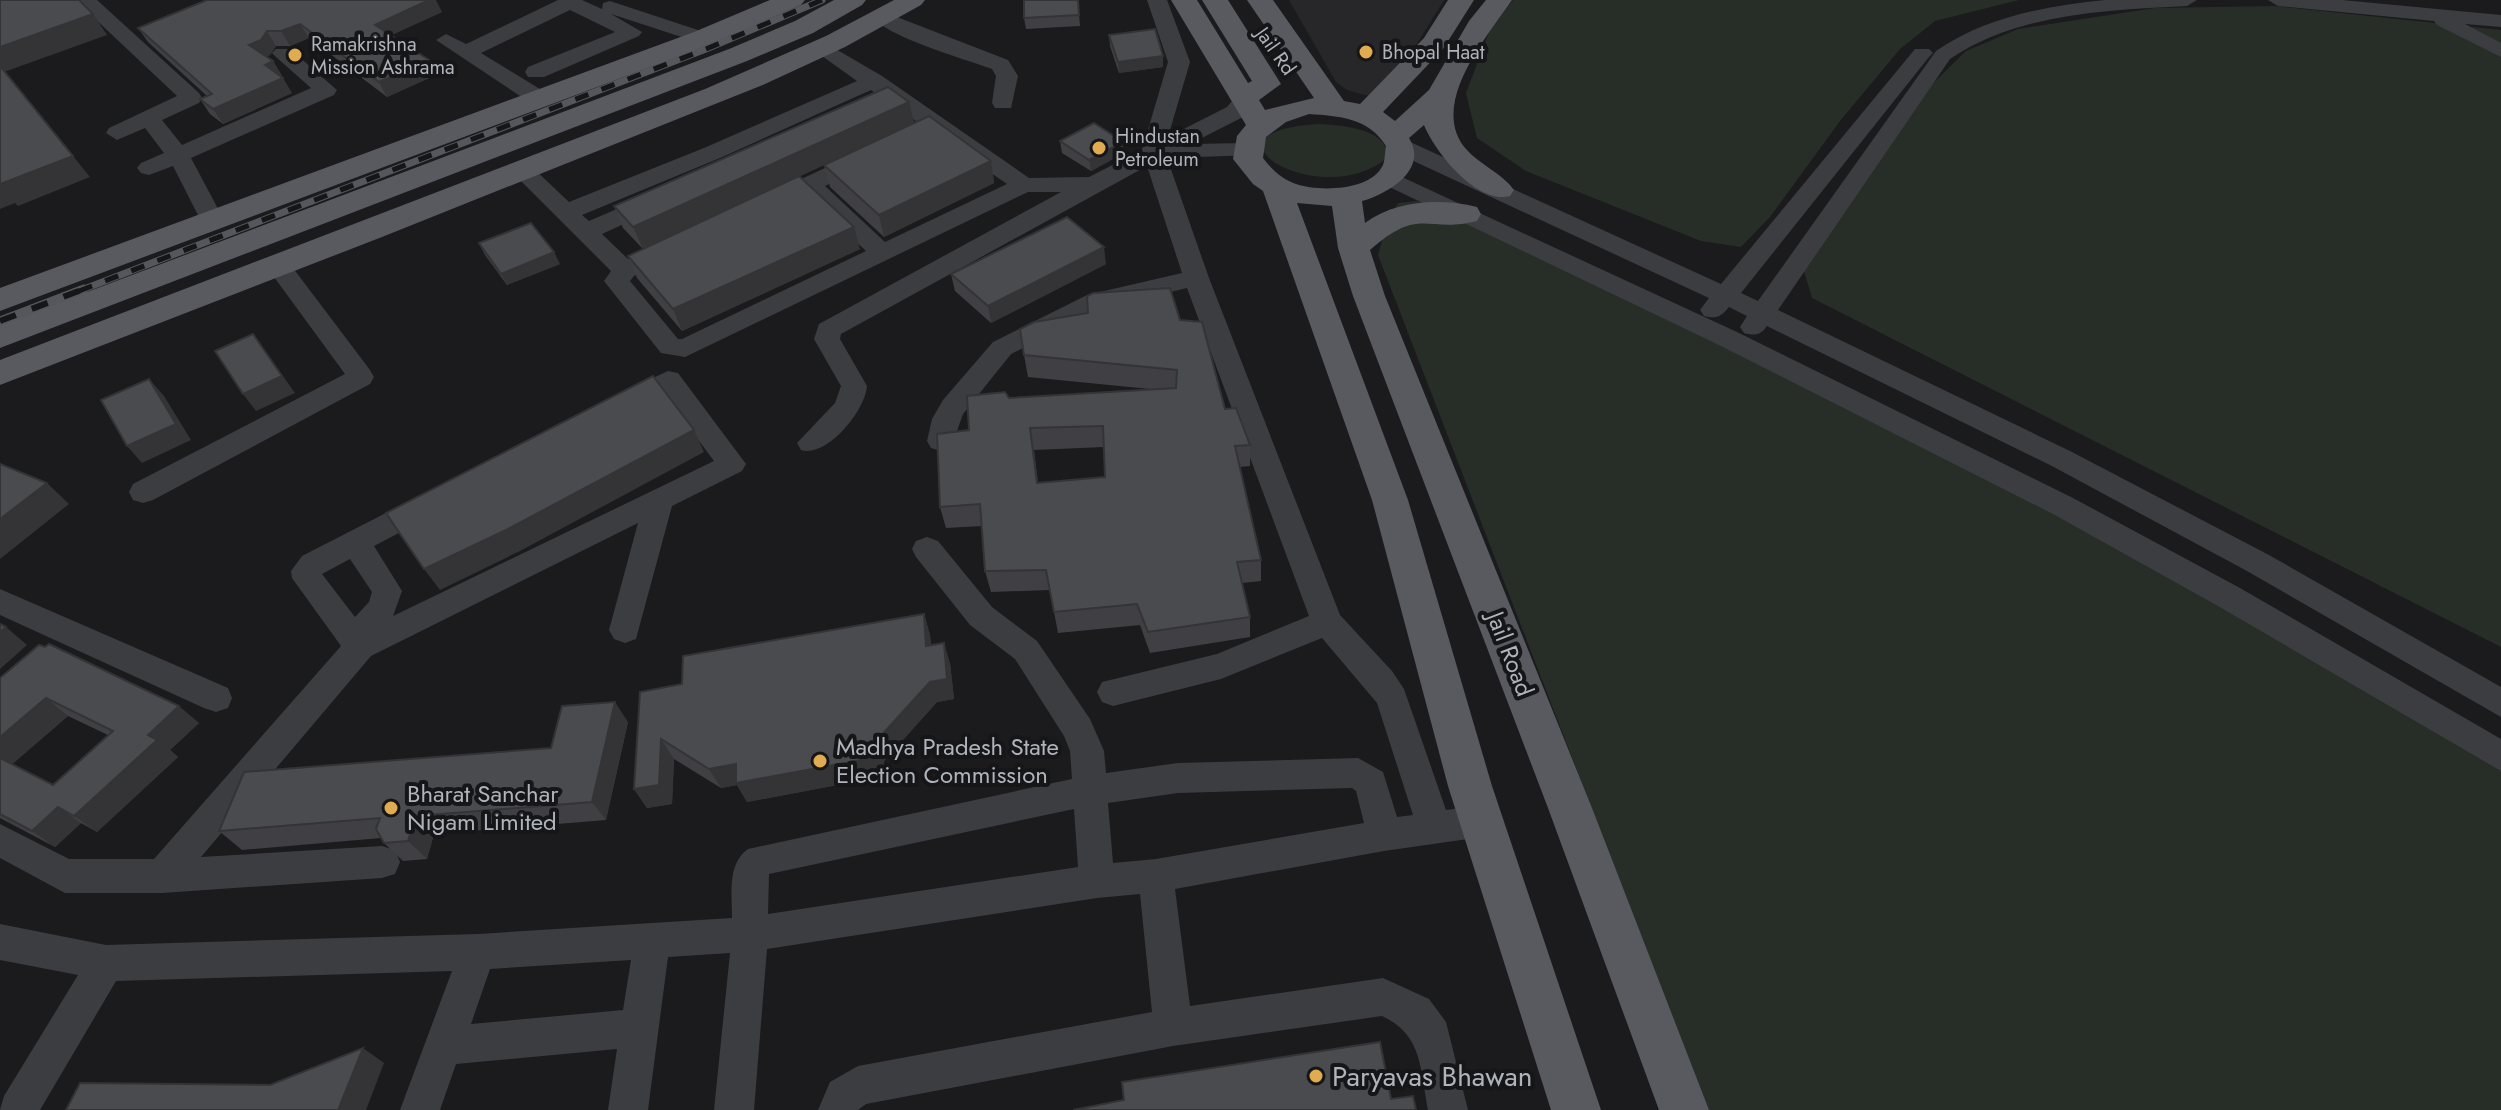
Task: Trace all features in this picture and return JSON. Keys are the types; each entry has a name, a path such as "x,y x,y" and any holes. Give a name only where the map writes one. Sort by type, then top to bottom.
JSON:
{"main road":[{"path":"0,355 723,75 853,0"},
{"path":"0,300 213,222 538,86 703,38 813,25 912,0"},
{"path":"1184,0 1219,58 1263,90 1248,159 1269,183 1317,198 1346,196 1373,188 1389,178 1398,167 1398,141 1387,127 1328,98 1260,0"},
{"name":"Jail Rd","path":"1215,0 1263,90"},
{"name":"Jail Rd","path":"1240,0 1263,90"},
{"path":"1365,115 1434,43 1461,0"},
{"path":"1398,141 1440,95 1482,21 1499,0"},
{"path":"0,373 523,171 813,25"},
{"path":"0,337 813,25"},
{"name":"Jail Rd","path":"1263,90 1328,98"},
{"path":"1440,95 1438,126 1455,155 1499,190"},
{"path":"1253,137 1293,110 1328,98"},
{"path":"1276,186 1296,234 1390,500 1482,821 1576,1110"},
{"name":"Jail Road","path":"1346,196 1354,248 1369,296 1570,808 1684,1110"},
{"path":"1354,248 1382,222 1408,214 1422,211 1466,214"}],"street":[{"path":"85,0 191,98 117,133"},
{"path":"585,0 616,4 703,38"},
{"path":"1157,0 1179,62 1142,157 1196,278 1327,622 1381,681 1392,699 1434,827"},
{"path":"1700,323 1727,296 1924,52 1937,41 1958,29 2011,13 2091,0"},
{"path":"1739,342 1765,314 1943,55 1954,44 1993,28 2036,18 2152,1 2187,0"},
{"path":"2278,0 2501,21"},
{"path":"2382,0 2501,15"},
{"path":"570,2 632,32 538,86 455,46 570,2"},
{"path":"883,9 912,32 1000,65 1007,76 1003,103"},
{"path":"2428,13 2501,51"},
{"path":"813,25 874,81 1024,185"},
{"path":"149,168 326,90 283,53"},
{"path":"1179,62 1219,58"},
{"path":"588,231 720,161 758,132 874,81"},
{"path":"811,443 854,394 854,386 827,339 828,330 1099,180 1235,112 1263,90"},
{"path":"567,212 720,161 776,148 895,96"},
{"path":"149,119 179,156 213,222"},
{"path":"908,138 936,125"},
{"path":"758,132 776,148"},
{"path":"1142,157 1253,137"},
{"path":"1398,141 1765,314 2060,458 2258,563 2501,703"},
{"path":"752,211 880,151"},
{"path":"523,171 625,270"},
{"path":"1389,178 1739,342 2066,508 2325,652 2501,756"},
{"path":"695,237 625,270 617,281 670,347 677,349 1024,185 1099,180"},
{"path":"809,184 882,253"},
{"path":"143,492 361,377 278,266"},
{"path":"941,441 946,419 953,407 1002,348 1096,301 1196,278"},
{"path":"356,643 732,464 668,380 597,417"},
{"path":"356,643 307,578 306,571 313,564 455,491"},
{"path":"625,630 659,500"},
{"path":"162,876 384,607 387,591 355,542"},
{"path":"927,549 981,616 1026,650 1078,729 1087,751 1097,881"},
{"path":"0,601 56,643 216,698"},
{"path":"1113,692 1221,666 1327,622"},
{"path":"734,1110 750,934 750,873 761,860 1090,790 1178,778 1358,773 1371,783 1384,835"},
{"path":"0,942 106,963 478,952 750,934 1097,881 1156,876 1384,835 1482,821"},
{"path":"0,840 65,876 162,876 382,862"},
{"path":"1156,876 1173,1027"},
{"path":"628,1110 652,940"},
{"path":"420,1110 478,952"},
{"path":"18,1110 106,963"},
{"path":"838,1110 844,1096 858,1086 1173,1027 1383,997 1416,1012 1432,1036 1448,1110"},
{"path":"443,1046 639,1028"}],"shaded area":[{"name":"Bhopal Haat","path":"1289,0 1444,0 1384,97 1347,90 1336,82"},
{"path":"1513,0 2019,0 1935,21 1900,49 1840,121 1770,217 1741,247 1701,241 1526,171 1477,138 1466,93 1489,32"},
{"path":"2275,6 2501,30 2501,647 1812,298 1801,261 1926,90 1966,51 2018,29 2155,8"},
{"path":"1318,124 1349,127 1371,134 1386,147 1388,157 1361,172 1331,177 1302,174 1279,165 1265,153 1264,141 1280,130"},
{"path":"1417,201 1442,207 1802,373 2501,760 2501,1110 1708,1110 1378,255 1388,220 1398,203"}],"building":[{"path":"0,0 79,0 93,14 0,47"},
{"path":"207,0 429,0 375,25 429,60 379,82 300,24 281,31 267,31 261,40 249,45 273,61 265,65 283,78 213,109 200,99 212,94 138,28"},
{"path":"1024,0 1078,0 1079,15 1024,18"},
{"path":"1155,29 1163,56 1118,62 1109,35"},
{"path":"0,66 73,156 0,184"},
{"path":"888,87 909,102 633,227 614,206"},
{"path":"929,116 991,161 879,215 824,165"},
{"path":"1094,123 1123,142 1089,160 1060,141"},
{"path":"799,176 854,227 673,309 628,256"},
{"path":"1067,217 1104,247 988,306 951,274"},
{"path":"531,223 554,252 501,274 479,243"},
{"path":"1170,288 1180,320 1202,322 1225,409 1236,408 1250,445 1235,446 1261,560 1237,562 1250,617 1148,632 1137,604 1054,612 1046,570 985,571 980,504 940,507 937,434 969,430 967,396 1005,392 1009,398 1176,388 1177,370 1024,355 1020,329 1034,322 1088,313 1087,296 1093,293","holes":["1103,426 1105,477 1037,483 1030,428"]},
{"path":"253,334 282,376 243,394 215,351"},
{"path":"653,376 694,430 506,530 424,569 386,513"},
{"path":"149,379 176,424 127,446 101,400"},
{"path":"0,464 47,483 0,519"},
{"path":"924,614 926,646 944,643 947,679 930,682 876,741 877,757 736,783 736,764 709,769 661,739 659,785 634,789 640,692 682,684 683,656"},
{"path":"49,644 179,706 148,735 157,740 74,816 58,807 32,831 0,814 0,758 53,785 113,731 46,698 0,737 0,678 39,645 45,647"},
{"path":"615,702 592,802 416,816 408,841 384,843 376,829 380,818 219,831 244,772 551,748 562,706"},
{"name":"Paryavas Bhawan","path":"1380,1042 1391,1099 1413,1096 1416,1110 1073,1110 1124,1100 1122,1082"},
{"path":"363,1048 338,1110 66,1110 80,1083 270,1085"}],"railway":[{"path":"79,291 706,49 822,0"},
{"path":"0,321 84,289"}],"place":[{"name":"Bhopal Haat","path":"1366,52"},
{"name":"Ramakrishna Mission Ashrama","path":"295,55"},
{"name":"Hindustan Petroleum","path":"1099,148"},
{"name":"Madhya Pradesh State Election Commission","path":"820,761"},
{"name":"Bharat Sanchar Nigam Limited","path":"391,808"},
{"name":"Paryavas Bhawan","path":"1316,1076"}]}
